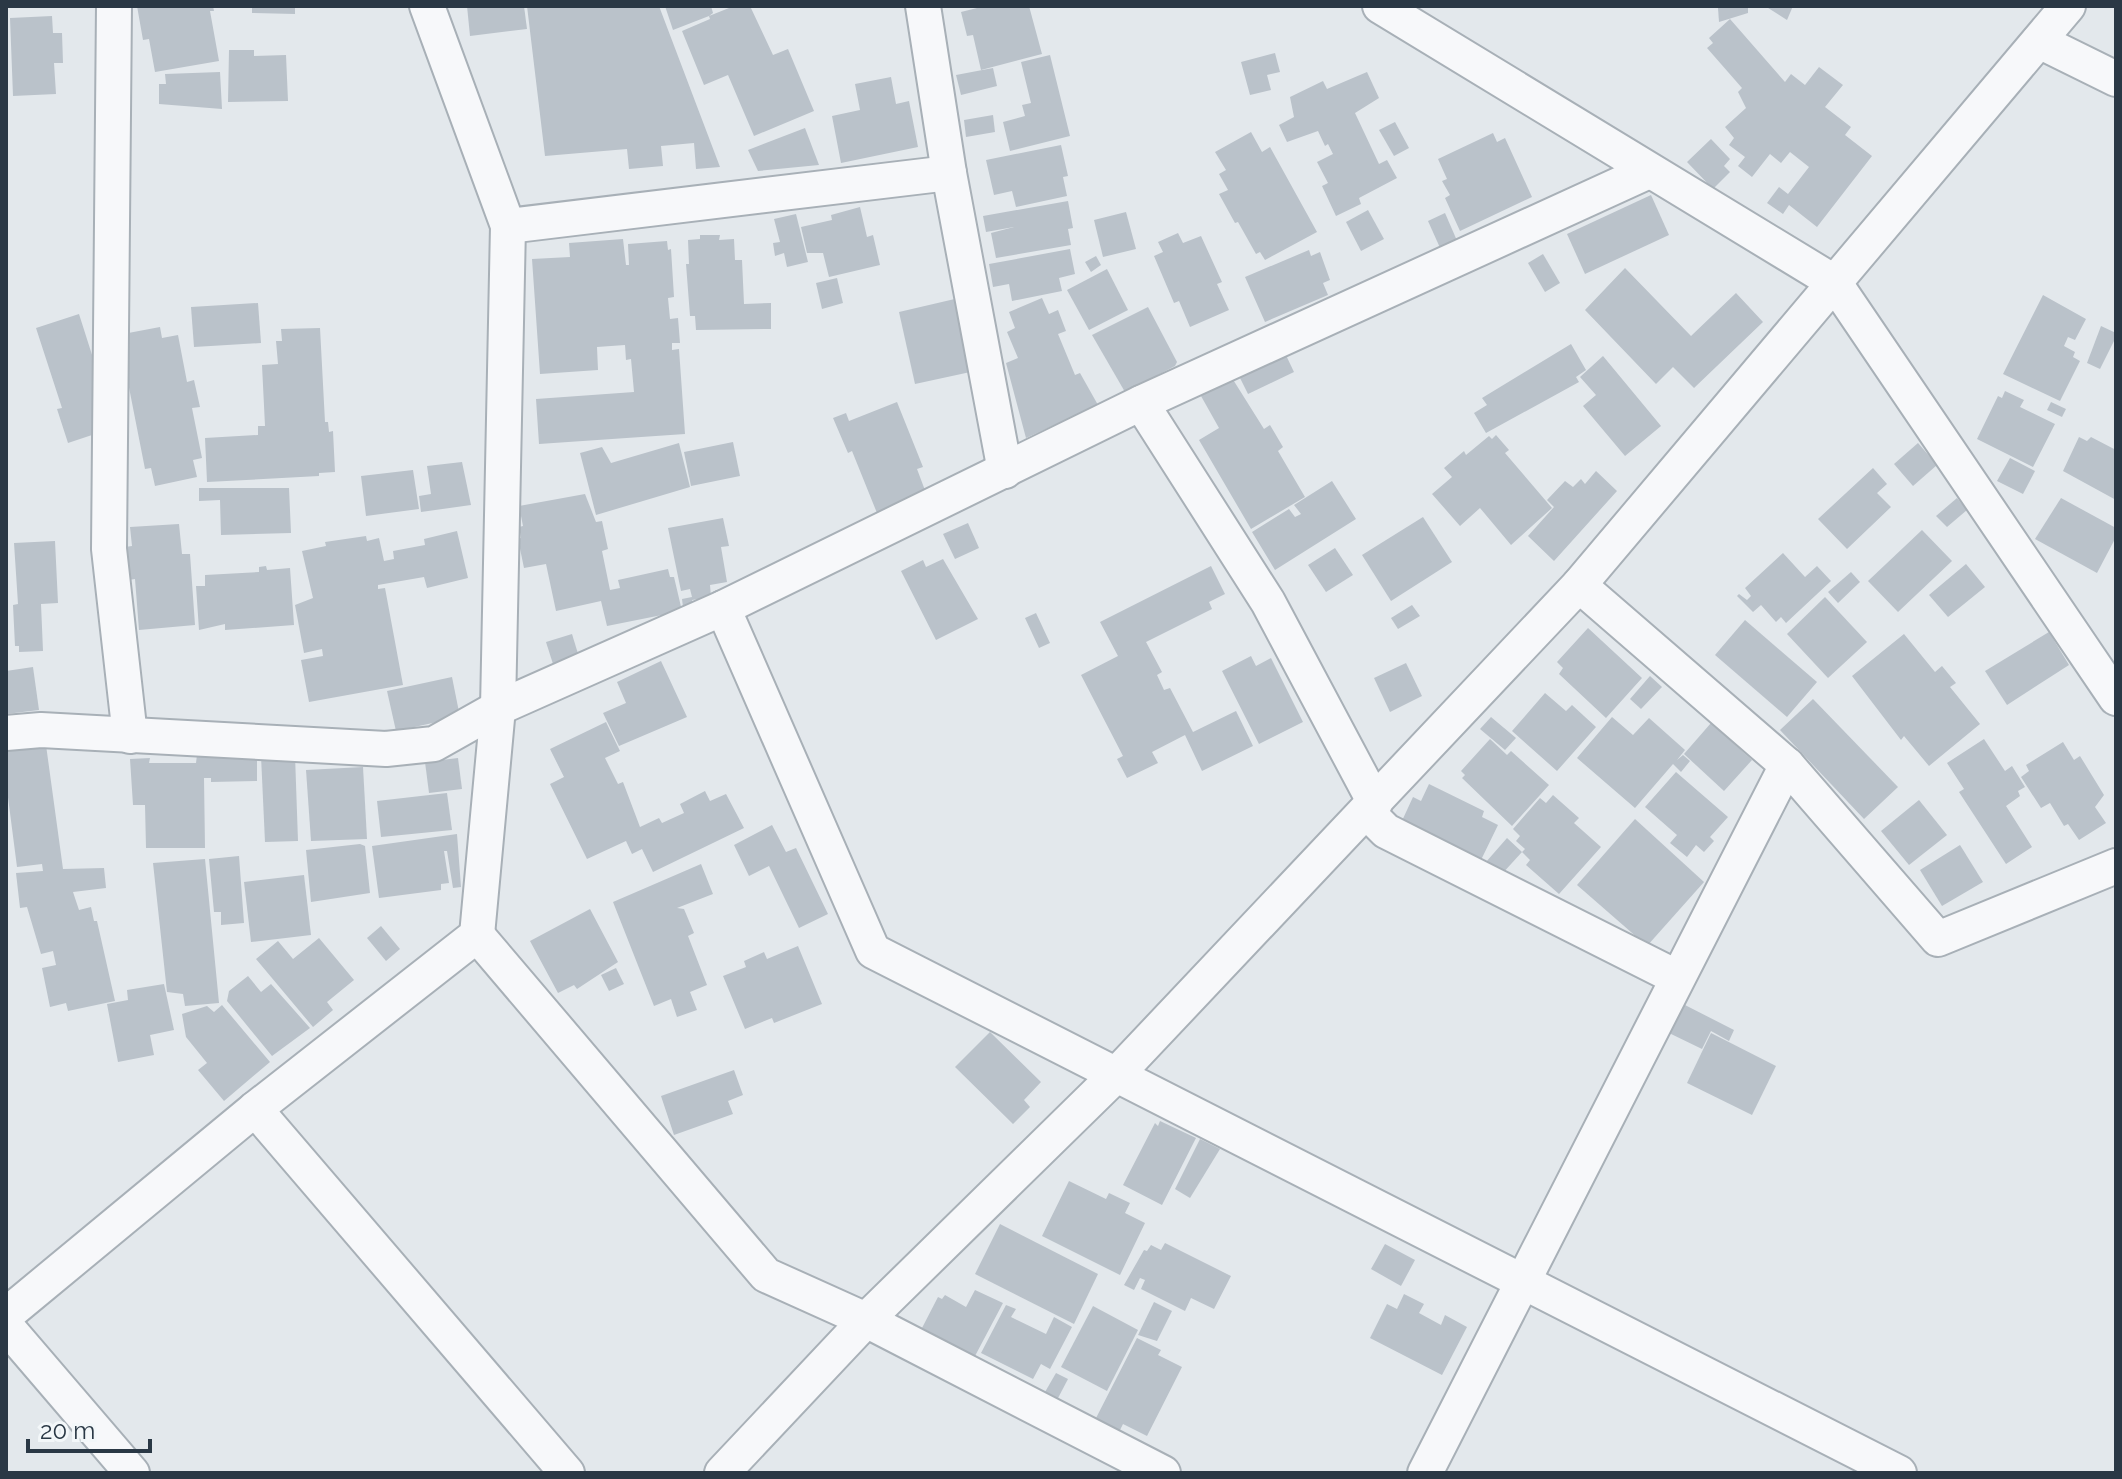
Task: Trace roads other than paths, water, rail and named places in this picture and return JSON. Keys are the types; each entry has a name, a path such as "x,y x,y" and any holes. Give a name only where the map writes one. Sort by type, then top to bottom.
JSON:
{"street":[{"path":"114,6 109,549 130,736"},
{"path":"427,6 508,226 498,708 477,935 766,1275 866,1320 1163,1473"},
{"path":"923,6 949,173 1005,471"},
{"path":"1380,6 1834,282 2116,698"},
{"path":"722,1473 866,1320 1115,1076 1579,585 2068,6"},
{"path":"2039,41 2116,79"},
{"path":"6,733 41,730 386,749 434,744 498,708 723,608 1141,403 1649,171"},
{"path":"508,226 949,173"},
{"path":"1141,403 1268,602 1371,808 1386,831 1676,977"},
{"path":"1579,585 1787,765 1938,939 2116,866"},
{"path":"723,608 873,951 1899,1473"},
{"path":"1425,1473 1787,765"},
{"path":"6,1315 255,1109 477,935"},
{"path":"255,1109 567,1473"},
{"path":"6,1326 132,1473"}]}
